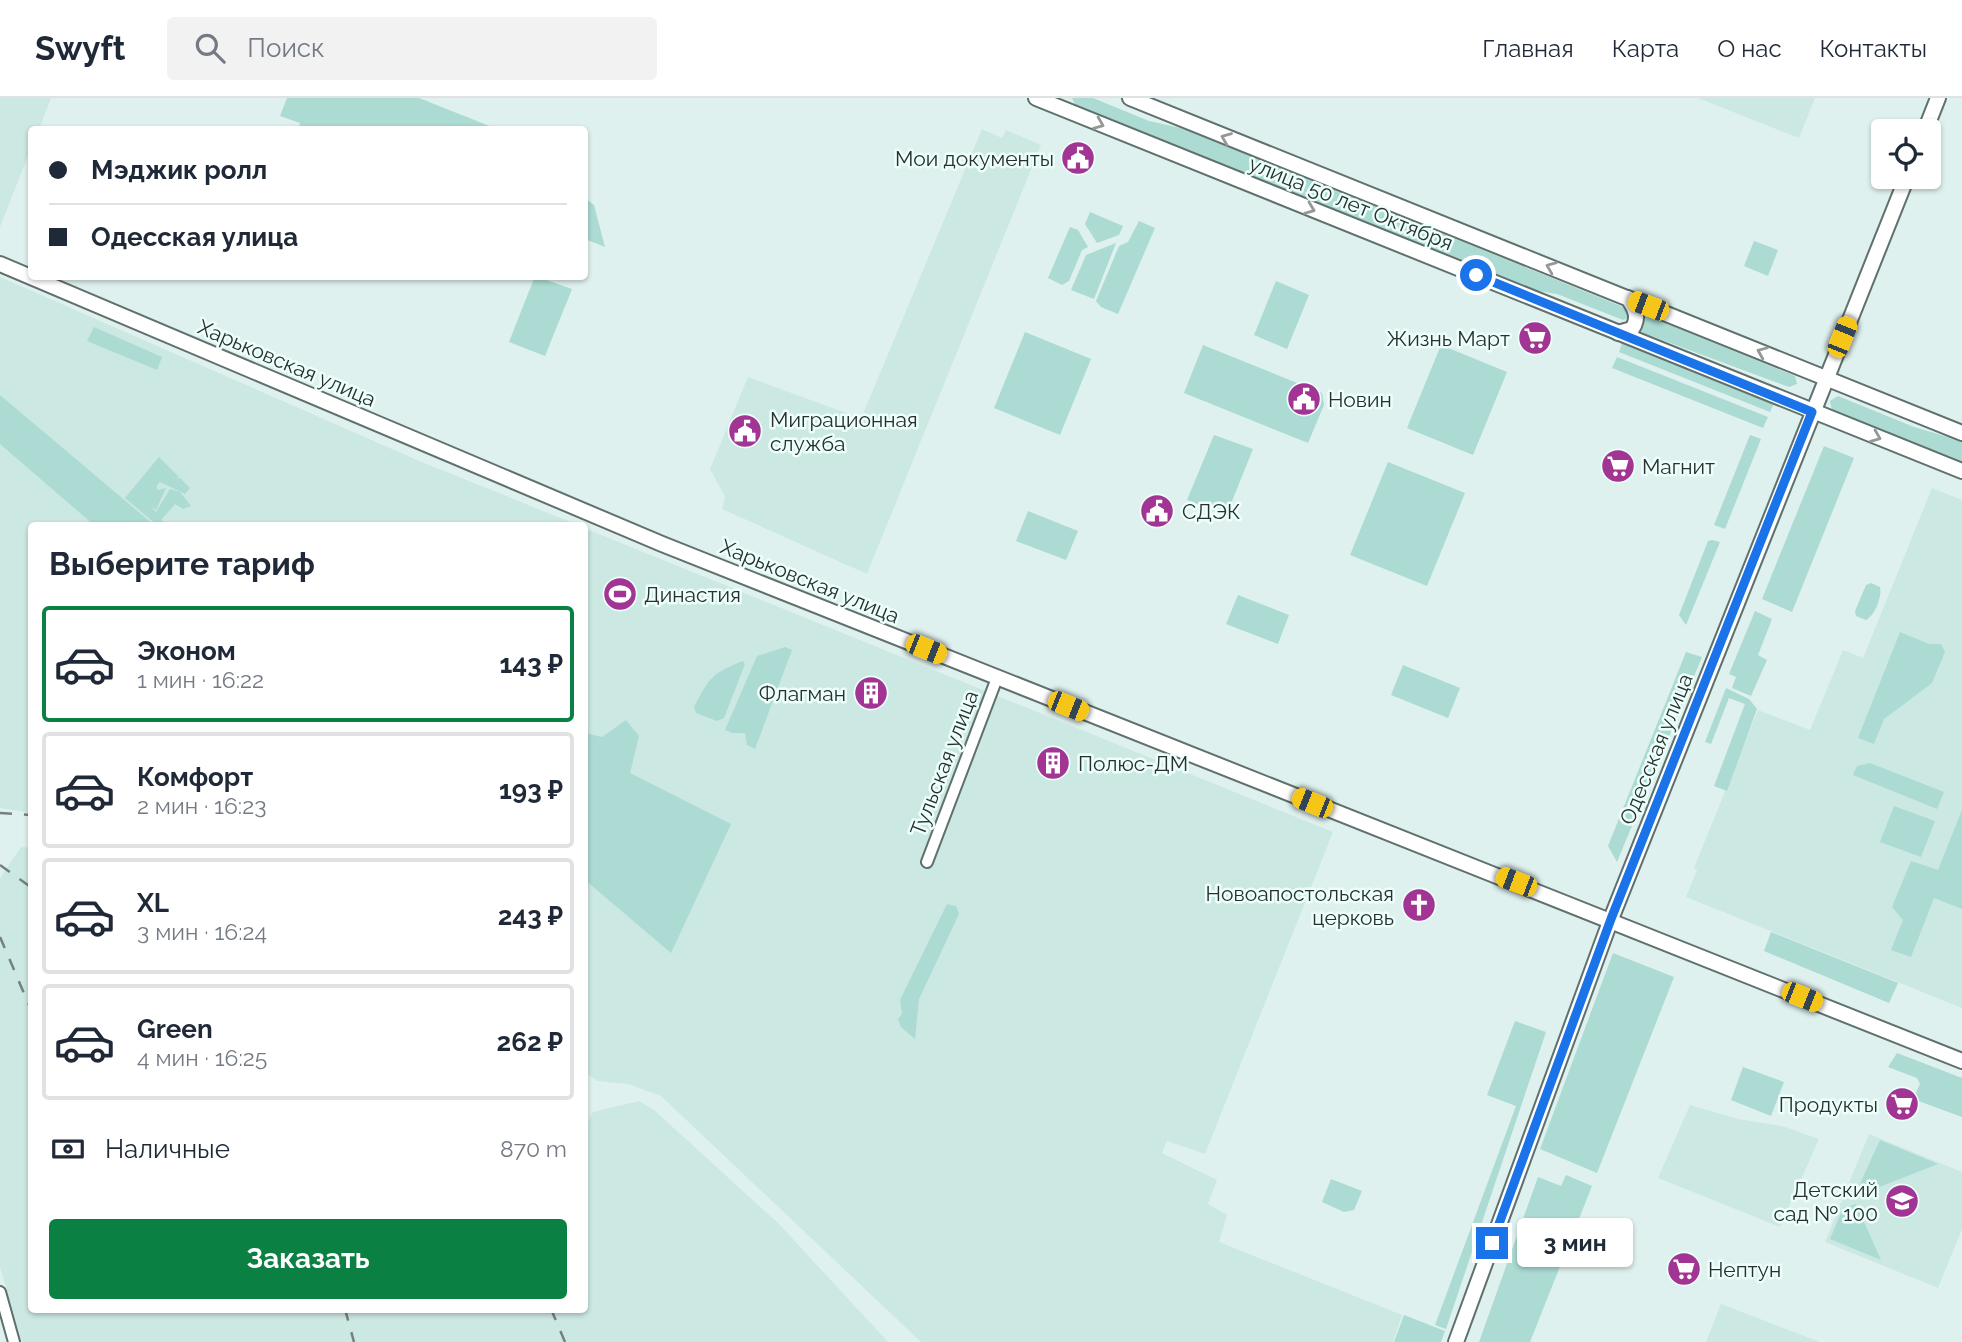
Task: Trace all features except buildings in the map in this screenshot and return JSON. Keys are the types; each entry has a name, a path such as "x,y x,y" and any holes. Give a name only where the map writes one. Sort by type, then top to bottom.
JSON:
{"street":[{"name":"улица 50 лет Октября","path":"1036,98 1962,471"},
{"path":"1065,98 1066,107 1072,113"},
{"name":"улица 50 лет Октября","path":"1130,98 1962,433"},
{"path":"1930,119 1938,98"},
{"name":"Одесская улица","path":"1456,1342 1611,919 1902,189"},
{"name":"Харьковская улица","path":"0,264 28,276"},
{"name":"Харьковская улица","path":"38,280 605,520 1962,1061"},
{"path":"1618,333 1632,329 1636,323 1637,315 1628,298"},
{"name":"Тульская улица","path":"927,862 997,678"},
{"path":"0,1292 14,1342"}],"shaded area":[{"path":"0,98 51,98 40,126 28,126 28,156 0,227"},
{"path":"1698,98 1815,98 1799,138"},
{"path":"982,129 1002,138 1006,130 1041,145 867,574 722,509 725,497 710,469 748,377 860,418 855,433"},
{"path":"0,277 424,463 571,522 28,522 28,813 0,808"},
{"path":"1932,488 1962,500 1962,1008 1686,897 1697,870 1694,868 1758,710 1810,730 1843,650 1863,658"},
{"path":"588,530 1333,832 1205,1154 1167,1141 1162,1153 1217,1180 1208,1204 1227,1215 1219,1242 1402,1315 1393,1342 921,1342 661,1096 628,1084 597,1081 588,1074"},
{"path":"21,847 28,848 28,1313 588,1313 588,1122 593,1112 639,1101 654,1110 779,1224 888,1342 22,1342 0,1267 0,878"},
{"name":"Детский сад № 100","path":"1690,1105 1738,1119 1782,1126 1819,1139 1780,1227 1658,1178"},
{"name":"Детский сад № 100","path":"1869,1134 1962,1172 1962,1229 1938,1288 1825,1242"},
{"path":"1721,1304 1820,1342 1706,1342"}],"green space":[{"path":"287,98 419,98 489,126 299,126 300,123 280,116"},
{"path":"1072,98 1093,98 1149,121 1185,129 1628,309 1630,317 1623,320 1557,294 1525,289 1076,107"},
{"path":"588,200 594,205 605,247 588,240"},
{"path":"1090,212 1123,226 1119,235 1097,243 1085,224"},
{"path":"1139,221 1155,228 1118,314 1101,307 1096,301 1119,246 1128,242"},
{"path":"1070,227 1078,230 1088,247 1082,250 1069,281 1062,285 1048,278"},
{"path":"1754,241 1778,250 1768,276 1744,266"},
{"path":"1116,243 1094,299 1071,290 1086,255"},
{"path":"533,280 546,280 572,289 545,356 509,342"},
{"path":"1276,281 1309,295 1287,349 1254,335"},
{"path":"1643,314 1795,376 1797,384 1789,387 1638,331 1643,323"},
{"path":"94,327 162,357 157,370 87,341"},
{"path":"1025,332 1091,359 1060,435 994,408"},
{"path":"1623,341 1775,401 1770,412 1619,352"},
{"path":"1203,345 1322,393 1324,405 1308,443 1184,393"},
{"path":"1441,345 1507,372 1473,455 1407,428"},
{"path":"1617,357 1768,417 1763,428 1612,368"},
{"path":"0,395 150,522 91,522 0,444"},
{"path":"1838,396 1914,427 1962,441 1962,461 1832,410 1830,401"},
{"path":"1214,435 1253,449 1226,516 1187,500"},
{"path":"1750,435 1761,439 1725,529 1714,525"},
{"path":"1824,446 1854,458 1792,612 1762,599"},
{"path":"159,457 179,477 176,479 180,478 190,488 185,494 160,482 157,490 166,488 156,510 150,506 156,512 170,489 180,492 191,506 183,509 175,504 161,520 163,522 153,522 125,498"},
{"path":"1388,462 1465,493 1427,586 1350,555"},
{"path":"1028,511 1078,531 1066,560 1016,541"},
{"path":"1708,541 1720,542 1686,625 1679,615"},
{"path":"1871,583 1880,587 1880,596 1875,610 1866,620 1856,616 1855,611 1866,585"},
{"path":"1238,595 1289,615 1278,644 1226,624"},
{"path":"1755,611 1772,619 1758,655 1767,660 1751,696 1732,688 1736,677 1729,674"},
{"path":"1900,632 1929,644 1941,644 1945,652 1932,683 1884,719 1874,744 1858,738"},
{"path":"785,647 792,650 755,749 747,745 745,733 725,730 757,656"},
{"path":"1686,652 1702,657 1617,862 1608,846"},
{"path":"743,661 745,664 724,718 717,721 696,713 694,707 712,678 724,669"},
{"path":"1403,665 1460,688 1448,718 1391,695"},
{"path":"1726,688 1749,699 1757,709 1727,791 1714,786 1745,704 1729,698 1711,744 1705,742"},
{"path":"626,720 639,736 630,773 731,824 671,953 588,883 588,734 602,737"},
{"path":"1870,763 1944,792 1937,809 1853,775 1857,766"},
{"path":"1894,806 1935,821 1921,857 1880,842"},
{"path":"1962,810 1962,909 1934,898 1911,957 1891,950 1903,920 1892,907 1911,861 1938,870"},
{"path":"947,904 956,906 959,914 919,999 915,1039 901,1027 898,1019 902,1014 900,1000"},
{"path":"1771,932 1898,983 1889,1003 1764,951"},
{"path":"1613,953 1674,977 1597,1173 1540,1149"},
{"path":"1515,1021 1546,1032 1446,1329 1435,1325 1516,1106 1487,1095"},
{"path":"1897,1053 1962,1078 1962,1117 1913,1099 1920,1084 1917,1078 1888,1067"},
{"path":"1743,1067 1784,1082 1771,1116 1731,1100"},
{"path":"1880,1140 1938,1164 1854,1197"},
{"path":"1566,1175 1592,1186 1530,1342 1479,1342 1538,1177 1561,1186"},
{"path":"1331,1179 1362,1191 1354,1210 1344,1212 1322,1202"},
{"path":"1856,1204 1881,1260 1830,1239 1843,1208"},
{"path":"1404,1315 1445,1331 1441,1342 1394,1342"}],"railway":[{"path":"0,813 28,815"},
{"path":"0,865 28,885"},
{"path":"0,937 28,1003"},
{"path":"346,1313 354,1342"},
{"path":"553,1313 565,1342"}],"place":[{"name":"Мои документы","path":"1078,158"},
{"name":"Жизнь Март","path":"1535,338"},
{"name":"Новин","path":"1304,399"},
{"name":"Миграционная служба","path":"745,431"},
{"name":"Магнит","path":"1618,466"},
{"name":"СДЭК","path":"1157,511"},
{"name":"Династия","path":"620,594"},
{"name":"Флагман","path":"871,693"},
{"name":"Полюс-ДМ","path":"1053,763"},
{"name":"Новоапостольская церковь","path":"1419,905"},
{"name":"Продукты","path":"1902,1104"},
{"name":"Детский сад № 100","path":"1902,1201"},
{"name":"Нептун","path":"1684,1269"}],"route":[{"path":"1476,275 1812,412 1611,919 1492,1243"}]}
